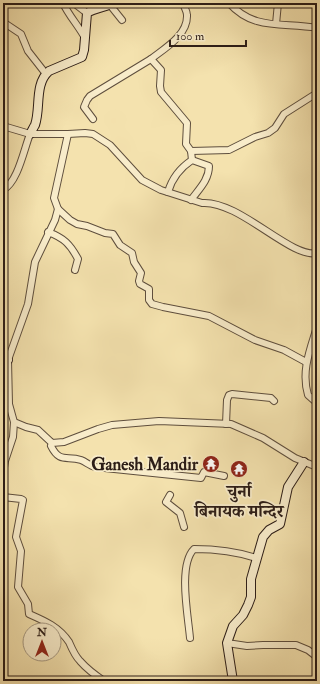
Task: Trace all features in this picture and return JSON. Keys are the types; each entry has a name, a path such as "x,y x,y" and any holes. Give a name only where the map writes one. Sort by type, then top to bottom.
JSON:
{"street":[{"path":"63,3 85,38"},
{"path":"74,3 87,13"},
{"path":"93,119 84,106 90,96 151,59 167,48 181,34 187,21 187,14 183,3"},
{"path":"229,3 237,12 251,19 269,25 276,24 317,28"},
{"path":"276,24 278,3"},
{"path":"87,13 112,4 122,20"},
{"path":"3,190 10,185 15,177 35,124 41,84 46,74 49,71 82,56 84,50 87,13"},
{"path":"3,22 21,34 28,51 46,74"},
{"path":"151,59 161,70 161,92 187,123 186,144 191,151 192,160"},
{"path":"191,151 234,149 240,143 268,133 275,128 284,114 317,93"},
{"path":"3,126 30,134 68,134 85,132 97,136 110,144 142,180 156,188 202,203 209,202 216,204 240,214 295,248 308,253 317,253"},
{"path":"68,134 54,198 58,208 70,220 77,224 104,233 113,234 122,246 130,251 133,255 134,262 141,273 139,281 140,284 149,290 149,300 152,304 209,316 255,340 284,350 306,362"},
{"path":"168,192 172,181 184,166 192,160"},
{"path":"191,200 207,180 209,171 209,166 192,160"},
{"path":"3,474 5,462 13,437 14,422 9,404 5,359 28,304 35,262 55,220 58,208"},
{"path":"48,232 60,236 73,250 78,259 75,270"},
{"path":"317,327 306,362 305,378 306,390 310,398 317,403"},
{"path":"226,424 227,400 229,395 232,394 271,398 274,401"},
{"path":"14,422 38,430 52,443 64,442 112,425 159,421 231,424 263,438 286,454 317,467"},
{"path":"51,446 59,457 82,460 95,467 202,478 204,472 224,476"},
{"path":"233,681 227,642 233,626 243,615 248,605 251,579 256,558 265,533 280,524 288,487 304,462"},
{"path":"170,495 166,502 180,513 184,527"},
{"path":"3,497 22,499 16,537 22,551 18,587 28,604 29,614 56,627 68,642 78,660 87,669 104,681"},
{"path":"190,638 184,582 185,569 194,549 215,549 241,553 256,558"},
{"path":"227,642 247,646 296,645 308,650 317,657"}],"place":[{"name":"Ganesh Mandir","path":"211,464"},
{"name":"चुर्ना बिनायक मन्दिर","path":"239,469"}]}
